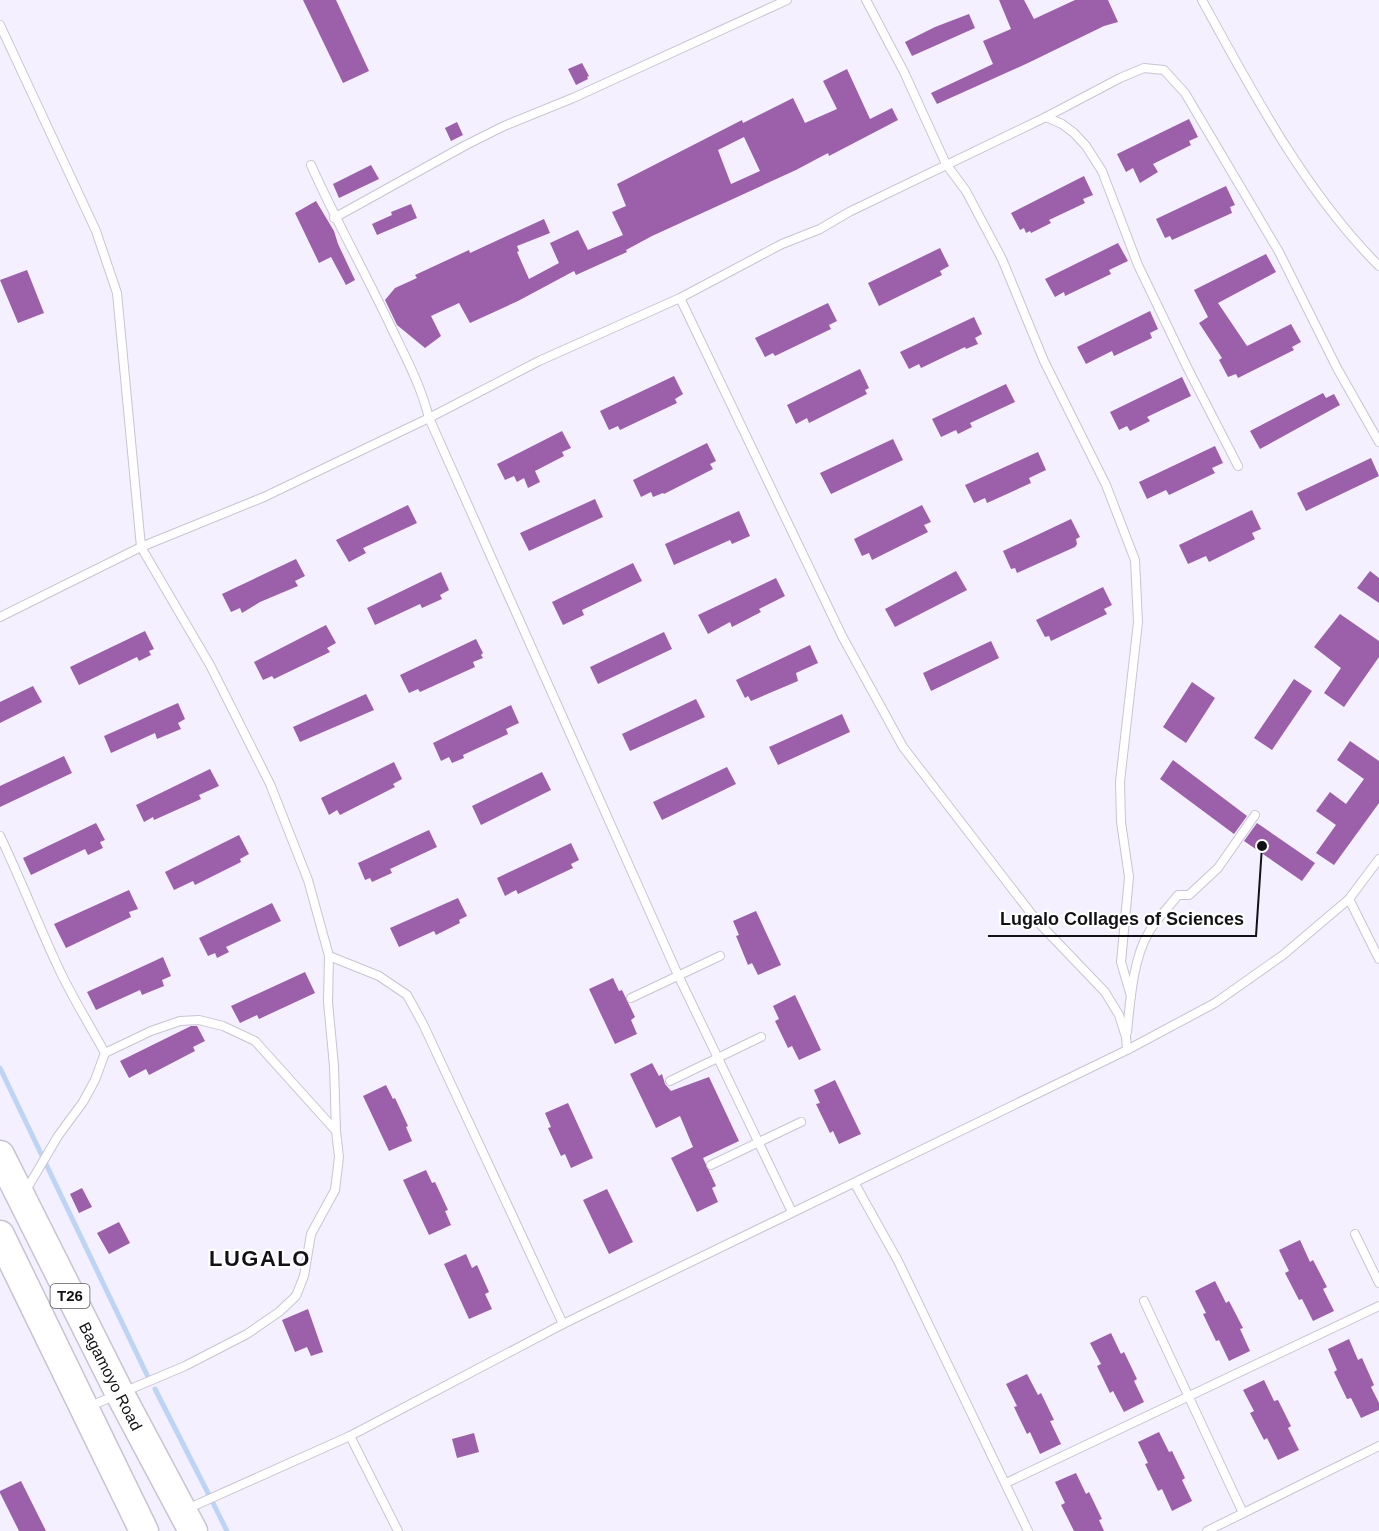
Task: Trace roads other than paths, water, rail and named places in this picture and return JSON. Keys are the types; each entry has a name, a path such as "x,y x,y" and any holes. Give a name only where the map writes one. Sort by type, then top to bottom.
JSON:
{"highway":[{"name":"Bagamoyo Road","path":"0,1155 120,1394 188,1521"},
{"name":"T26","path":"0,1235 144,1531"}],"lane":[{"path":"334,218 504,126 573,98 787,0"},
{"path":"866,0 904,72 946,164 966,191 1002,259 1044,361 1106,484 1135,560 1138,622 1120,782 1121,822 1129,877 1122,962 1131,996"},
{"path":"1202,0 1306,177 1330,212 1379,266"},
{"path":"0,25 96,231 117,293 141,547 210,665 270,783 308,880 329,956 328,1002 339,1157 335,1190 311,1234 304,1276 296,1296 279,1312 247,1334 185,1366 85,1408"},
{"path":"0,616 141,547 264,496 429,418 539,361 680,298 782,243 820,229 849,212 1144,68 1164,70 1185,93 1279,252 1337,368 1379,442"},
{"path":"1046,117 1062,124 1074,133 1086,146 1102,171 1138,265 1238,466"},
{"path":"310,165 334,218 368,279 406,357 422,393 429,418 678,975 792,1212"},
{"path":"680,298 842,636 903,747 1037,921 1106,992 1119,1015 1126,1037"},
{"path":"1127,1050 1126,1037 1131,996 1141,948 1149,931 1178,895 1189,895 1218,868 1255,815"},
{"path":"0,836 58,967 77,1006 105,1053"},
{"path":"188,1521 563,1324 792,1212 855,1184 1127,1050 1215,1003 1283,955 1349,899 1379,859"},
{"path":"1349,899 1379,959"},
{"path":"329,956 379,976 406,995 423,1024 563,1324"},
{"path":"631,998 720,956"},
{"path":"21,1199 58,1136 83,1102 95,1080 105,1053 151,1030 180,1021 199,1020 224,1026 255,1041 336,1131"},
{"path":"669,1081 761,1037"},
{"path":"711,1166 801,1122"},
{"path":"855,1184 898,1261 1028,1531"},
{"path":"1355,1234 1379,1283"},
{"path":"1144,1301 1243,1513"},
{"path":"1006,1483 1379,1306"},
{"path":"351,1436 398,1531"},
{"path":"1207,1531 1379,1446"}],"waterway":[{"path":"0,1068 148,1377"},
{"path":"155,1389 209,1495"},
{"path":"213,1503 227,1531"}],"place":[{"name":"Lugalo Collages of Sciences","path":"1262,846"}],"district":[{"name":"LUGALO","path":"260,1258"}]}
